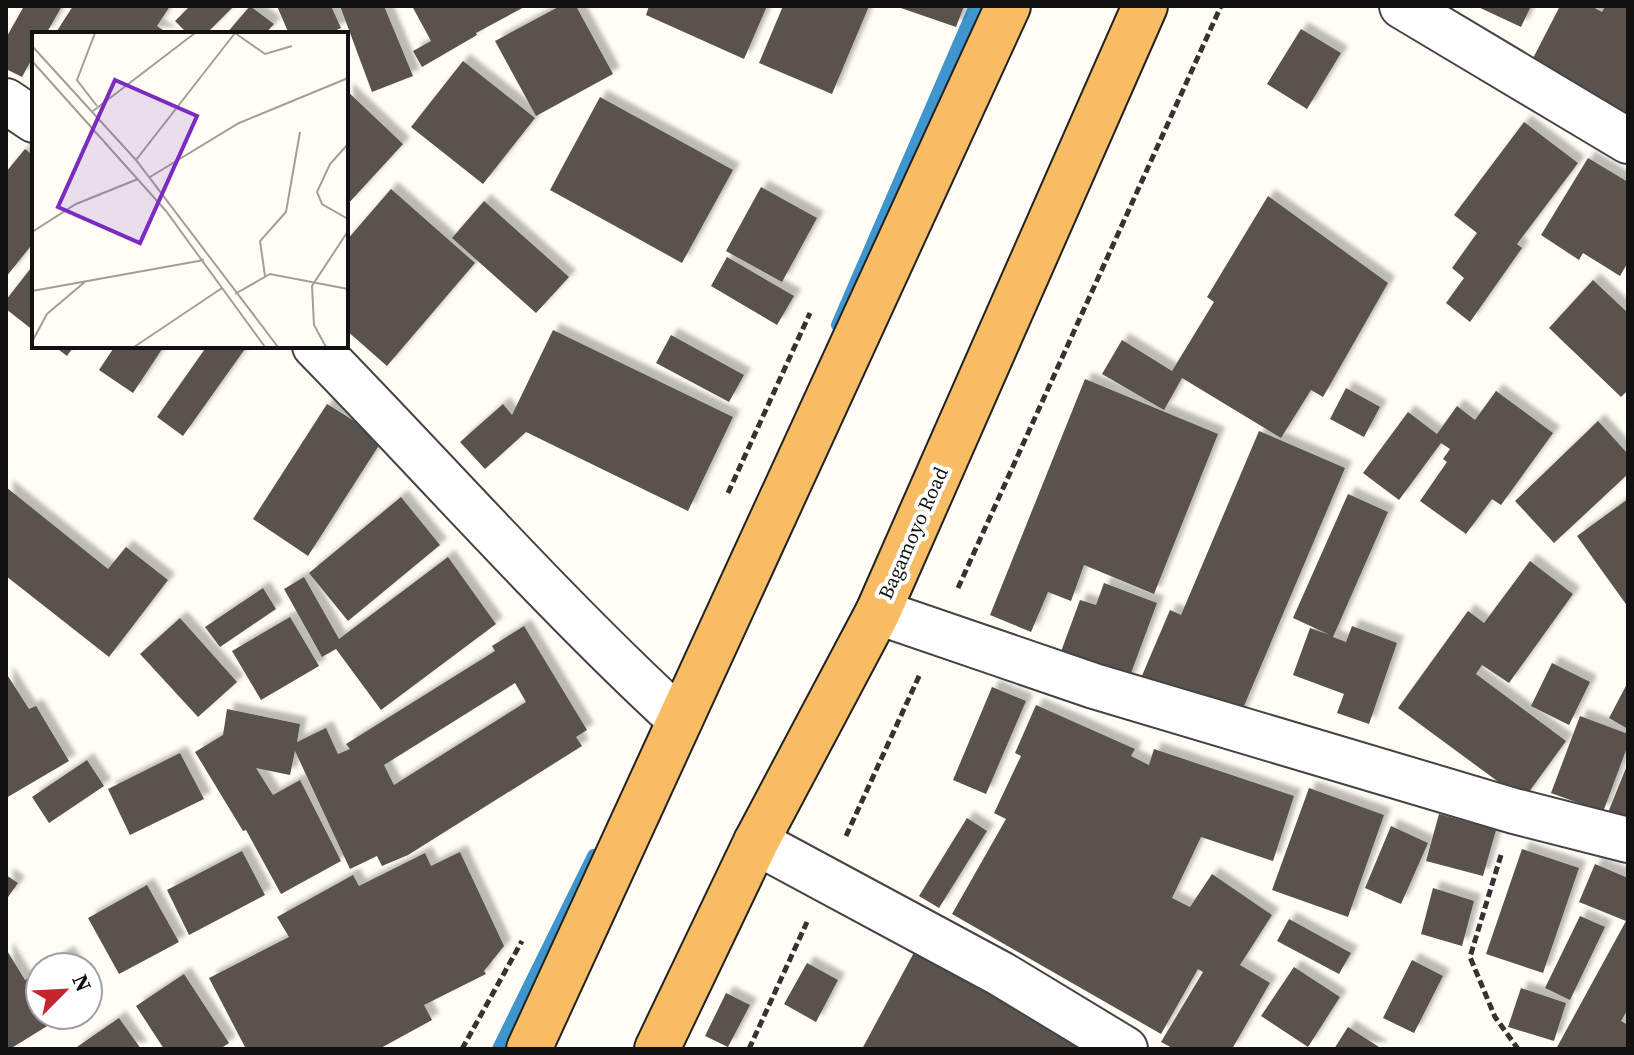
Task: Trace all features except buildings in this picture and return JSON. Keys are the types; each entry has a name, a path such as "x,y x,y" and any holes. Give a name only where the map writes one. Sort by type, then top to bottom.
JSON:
{"highway":[{"path":"529,1049 1008,6"},
{"name":"Bagamoyo Road","path":"657,1049 756,842 878,612 1145,6"}],"street":[{"path":"1402,6 1628,141"},
{"path":"6,101 32,119"},
{"path":"317,348 632,676 680,720"},
{"path":"878,612 1094,686 1514,811 1628,840"},
{"path":"756,842 1001,974 1125,1049"}],"path":[{"path":"749,1049 1221,6"},
{"path":"1514,811 1470,957 1495,1017 1518,1049"}],"waterway":[{"path":"838,325 976,6"},
{"path":"499,1049 594,856"}]}
